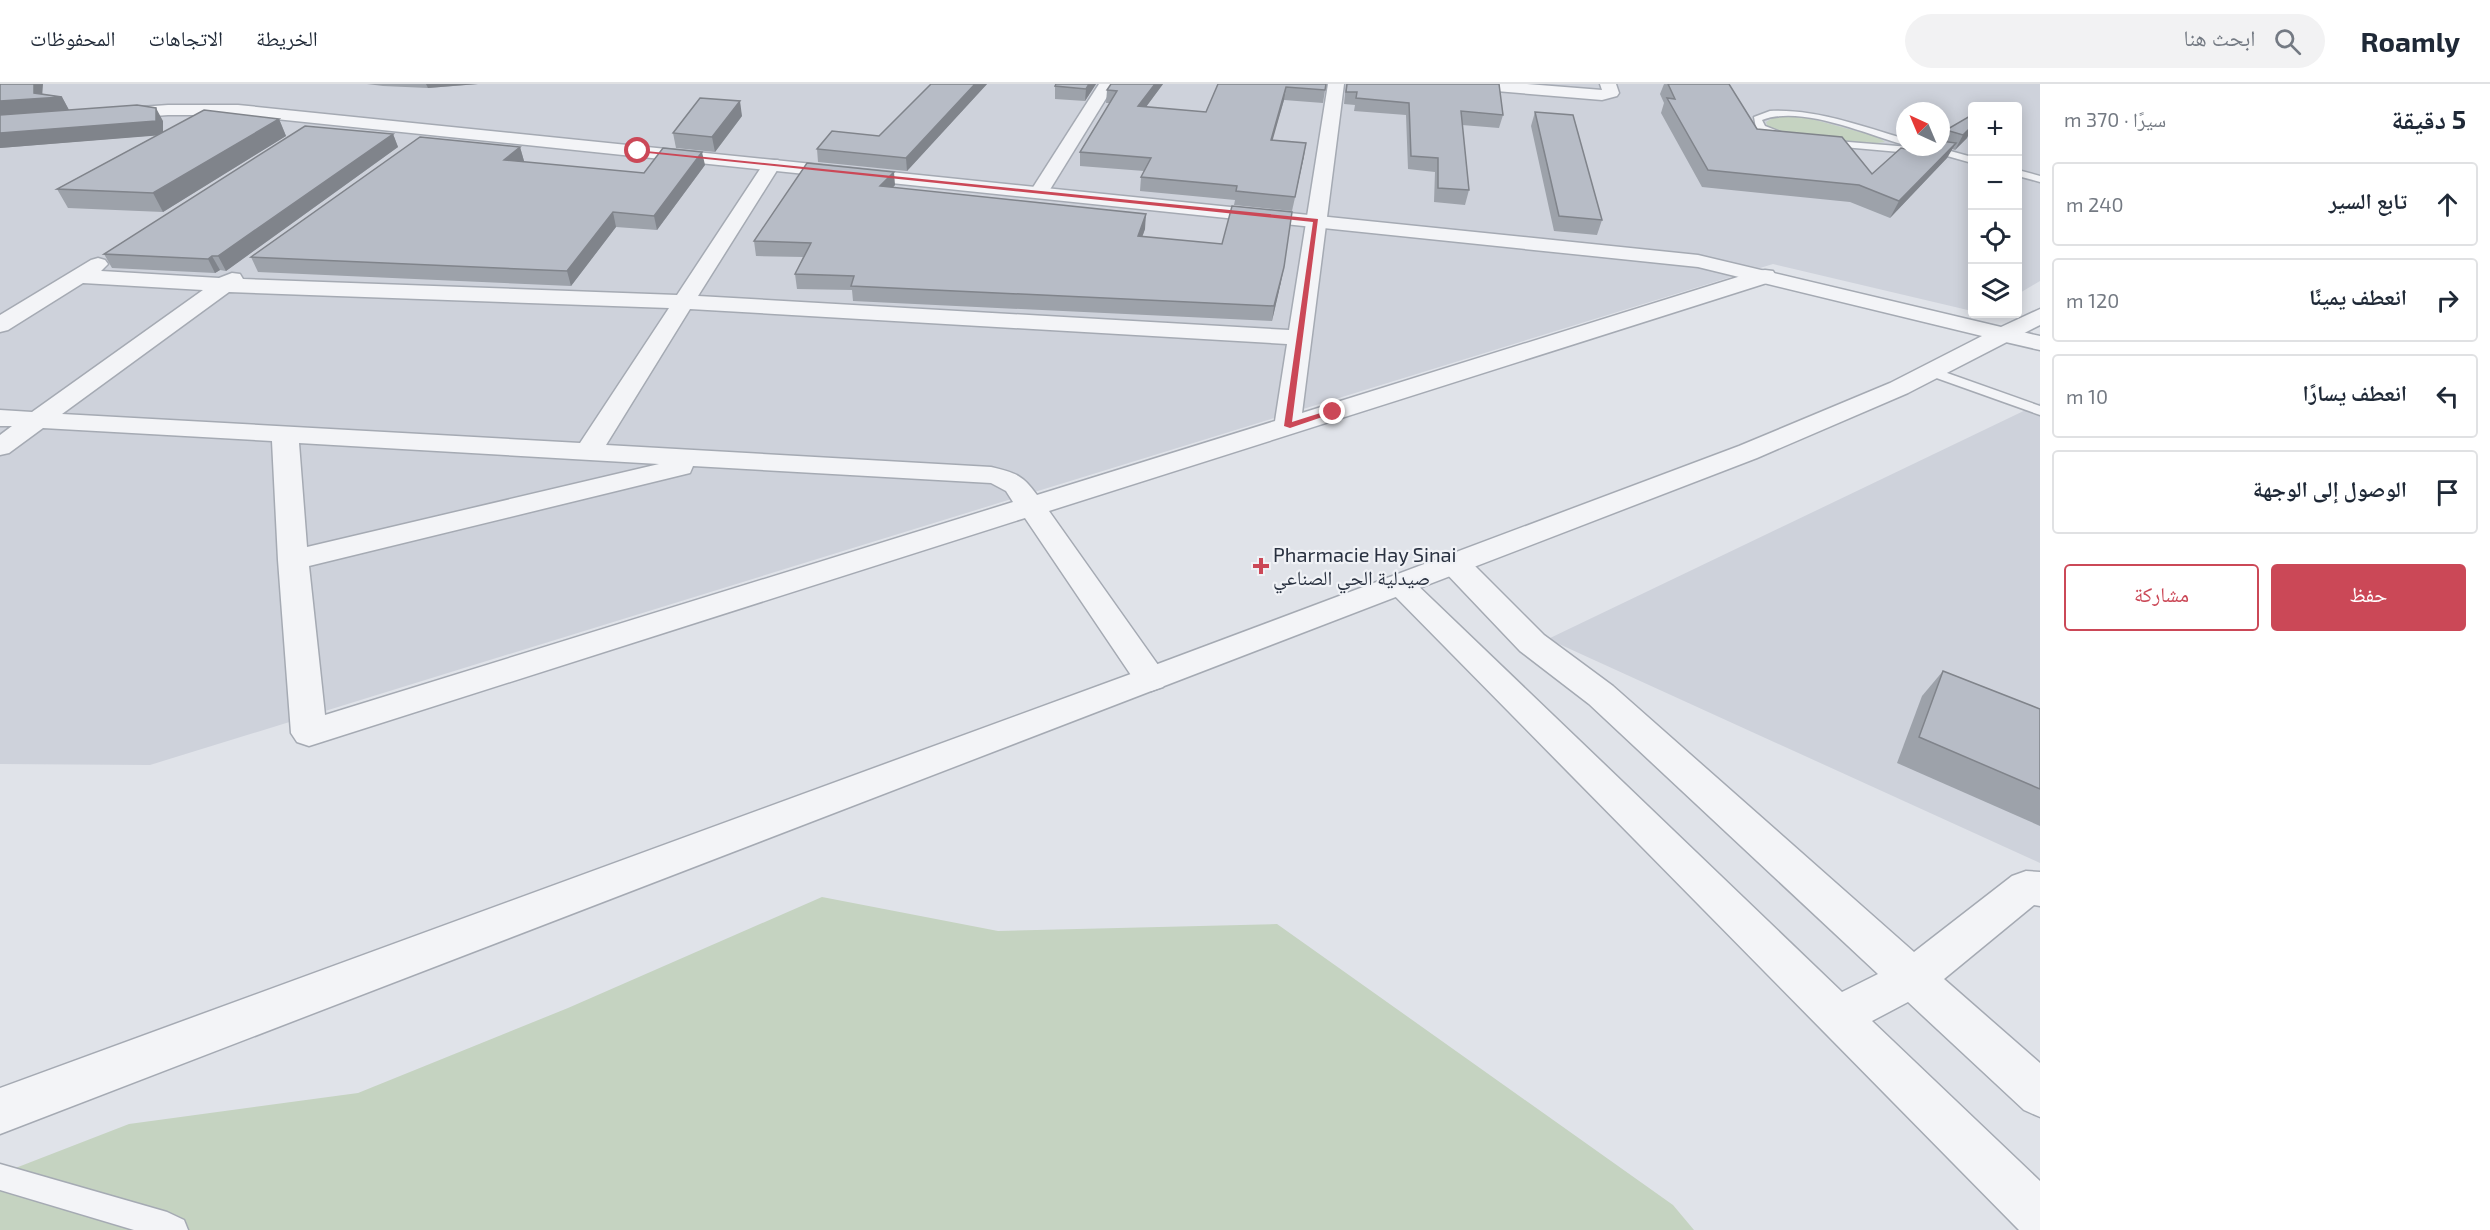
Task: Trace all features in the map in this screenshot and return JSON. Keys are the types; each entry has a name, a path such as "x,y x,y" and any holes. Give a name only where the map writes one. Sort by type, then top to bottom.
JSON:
{"street":[{"path":"1039,192 1107,84"},
{"path":"1287,426 1336,84"},
{"path":"1472,84 1602,95 1611,93 1608,84"},
{"path":"94,116 168,110 238,110 1698,261 2040,343"},
{"path":"298,138 328,119"},
{"path":"408,151 437,130"},
{"path":"588,452 772,164"},
{"path":"0,325 118,251"},
{"path":"0,447 253,264"},
{"path":"78,276 224,285 682,302 1299,338"},
{"path":"285,434 293,560 309,733 1765,276"},
{"path":"0,1111 1151,679 1748,452 1933,372 2040,316"},
{"path":"0,418 714,459 991,476 1006,479 1016,485 1032,506 1151,679"},
{"path":"293,560 714,459"},
{"path":"1454,563 1532,643 1601,695 2040,1094"},
{"path":"1399,585 2040,1216"},
{"path":"1837,1016 1914,978 2026,888 2040,889"}],"lane":[{"path":"1793,139 1761,128 1757,124 1757,119 1770,114 1782,113 1810,116 1896,140"},
{"path":"1818,142 1896,149"},
{"path":"1950,154 1968,159"},
{"path":"2022,174 2040,179"},
{"path":"1933,372 2040,411"},
{"path":"0,1177 99,1205 174,1230"}],"shaded area":[{"path":"0,84 2040,84 2040,281 2022,292 2022,102 1968,102 1968,310 1773,264 150,765 0,764"},
{"path":"2040,403 2040,863 1548,639 1861,489"}],"green space":[{"path":"1775,117 1808,118 1878,137 1885,142 1805,139 1791,136 1767,125 1766,122"},
{"path":"822,897 998,931 1277,924 1673,1205 1694,1230 0,1230 0,1174 129,1124 358,1093 568,1008"}],"building":[{"path":"0,84 34,84 34,93 62,97 0,101"},
{"path":"931,84 975,84 906,158 817,149 832,131 879,136"},
{"path":"1056,84 1089,84 1086,89 1055,86"},
{"path":"1111,84 1155,84 1138,106 1206,112 1218,84 1326,84 1325,90 1286,87 1271,140 1306,143 1295,197 1236,191 1237,186 1141,177 1151,158 1080,152 1117,91 1107,90"},
{"path":"1347,84 1499,84 1503,115 1461,111 1469,190 1438,188 1438,158 1411,156 1409,103 1356,98 1357,92 1346,92"},
{"path":"1668,84 1729,84 1757,129 1842,137 1872,174 1896,152 1896,156 1943,156 1899,201 1859,185 1708,170 1667,98 1675,99"},
{"path":"700,98 740,101 712,137 673,133"},
{"path":"137,105 156,108 156,121 0,133 0,115"},
{"path":"204,110 279,119 153,193 57,189"},
{"path":"1535,112 1573,115 1602,220 1559,216"},
{"path":"1968,117 1968,130 1963,135 1950,131 1950,128"},
{"path":"305,126 393,134 218,256 208,259 104,254"},
{"path":"420,137 520,147 504,160 644,173 663,148 702,152 654,216 613,212 567,271 251,257"},
{"path":"807,163 894,172 880,186 1146,214 1138,236 1222,244 1232,206 1292,212 1284,267 1274,306 851,286 854,276 795,274 811,243 754,241"},
{"path":"1943,671 2040,709 2040,789 1919,737"}],"place":[{"name":"Pharmacie Hay Sinai صيدلية الحي الصناعي","path":"1261,566"}],"route":[{"path":"638,151 1316,220 1287,426 1333,412"}]}
